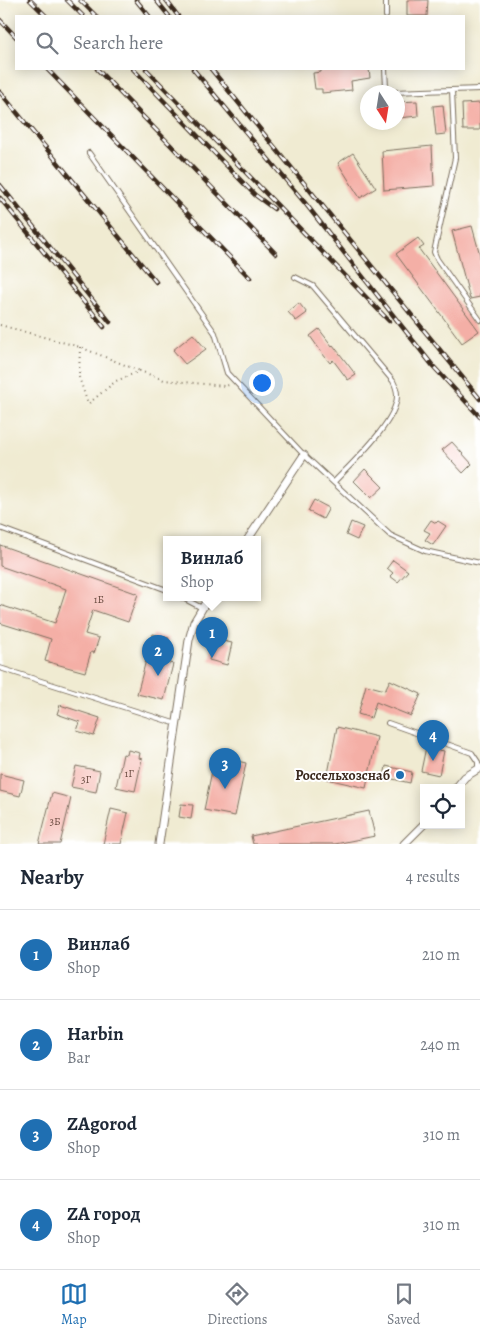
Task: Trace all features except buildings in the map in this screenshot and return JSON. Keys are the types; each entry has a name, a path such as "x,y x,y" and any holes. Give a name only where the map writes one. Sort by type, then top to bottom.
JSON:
{"street":[{"path":"250,536 304,455"},
{"path":"158,844 189,640 194,622 206,601"},
{"path":"459,784 465,777 479,769"},
{"path":"404,844 420,828"}],"lane":[{"path":"386,0 386,15"},
{"path":"385,70 386,87 390,91 480,89"},
{"path":"452,90 455,158 434,252 480,320"},
{"path":"89,154 215,333 227,373 304,455 390,536 441,556 480,564"},
{"path":"295,277 313,286 393,381 398,396 391,414 376,436 334,482"},
{"path":"0,528 163,589"},
{"path":"189,601 202,608"},
{"path":"0,668 177,724"},
{"path":"388,723 472,753 478,762 479,769"}],"path":[{"path":"0,325 80,347 164,380 224,386 236,383"},
{"path":"80,347 79,377 88,404 116,381 140,371"}],"railway":[{"path":"30,0 45,15"},
{"path":"67,0 82,15"},
{"path":"80,0 95,15"},
{"path":"136,0 148,15"},
{"path":"156,0 168,15"},
{"path":"166,0 177,15"},
{"path":"0,20 15,36"},
{"path":"48,70 250,278"},
{"path":"98,70 276,254"},
{"path":"134,70 255,195 274,209"},
{"path":"147,70 389,321"},
{"path":"194,70 305,203 433,366 480,417"},
{"path":"212,70 480,399"},
{"path":"0,92 156,282"},
{"path":"0,185 110,322"},
{"path":"0,198 104,327"}],"place":[{"name":"Винлаб","path":"212,658"},
{"name":"Harbin","path":"158,676"},
{"name":"ZA город","path":"433,761"},
{"name":"Россельхозснаб","path":"400,775"},
{"name":"ZAgorod","path":"225,789"}]}
